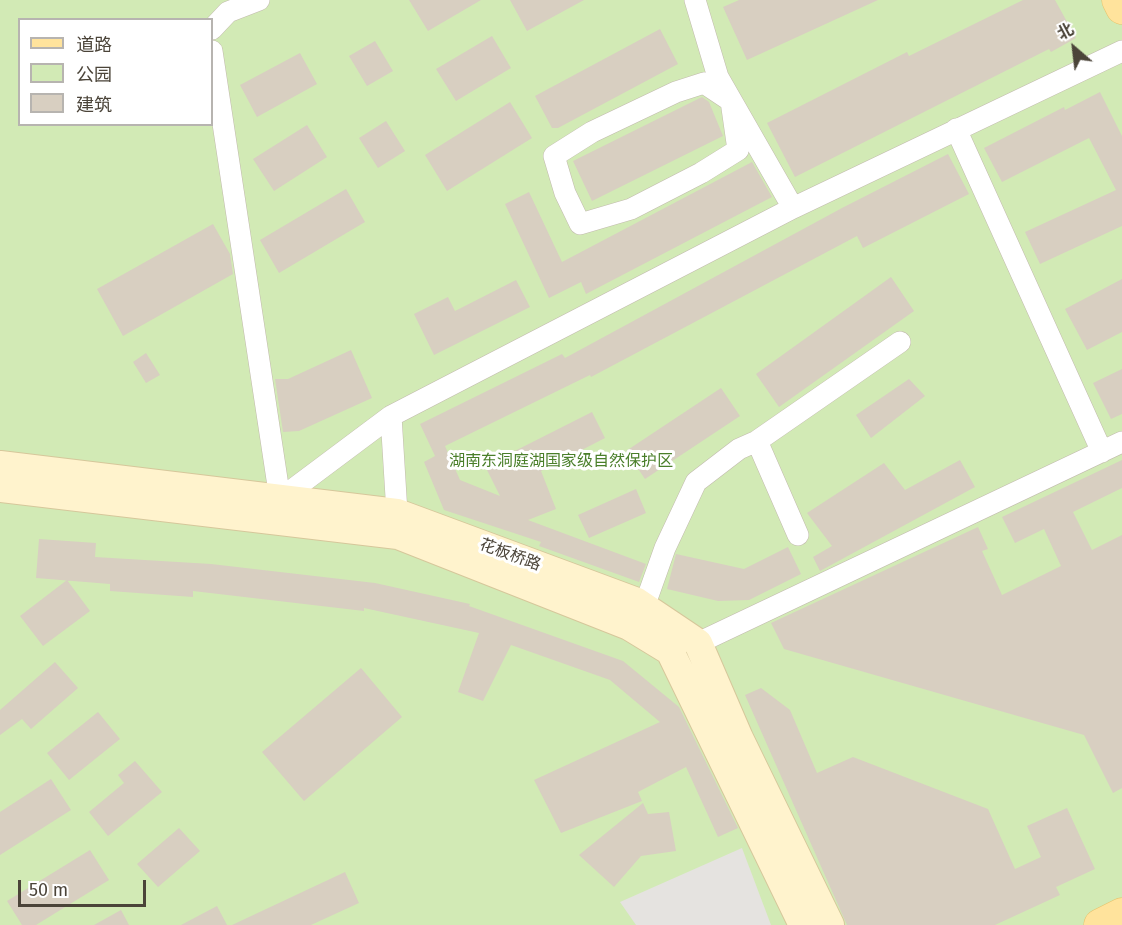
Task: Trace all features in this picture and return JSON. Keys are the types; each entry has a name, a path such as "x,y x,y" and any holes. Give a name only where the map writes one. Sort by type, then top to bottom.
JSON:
{"main road":[{"path":"1118,0 1122,8"},
{"path":"1100,925 1122,914"}],"street":[{"path":"213,28 228,12 259,0"},
{"path":"695,0 718,77 793,208"},
{"path":"213,58 280,499 391,416 793,208 1122,51"},
{"path":"704,83 731,101 738,150 701,173 631,209 580,224 566,193 554,156 592,132 676,92 704,83"},
{"path":"956,129 1102,452"},
{"path":"644,607 665,548 696,482 739,449 758,441 900,342"},
{"path":"391,416 398,513"},
{"path":"758,441 798,535"},
{"path":"830,925 739,738 698,643 1122,442"},
{"name":"花板桥路","path":"0,465 398,513 644,607 698,643"},
{"name":"花板桥路","path":"0,488 398,535 629,626 670,651 803,925"}],"green space":[{"name":"湖南东洞庭湖国家级自然保护区","path":"0,0 1122,0 1122,925 0,925"}],"shaded area":[{"path":"742,848 771,925 636,925 620,902"}],"building":[{"path":"409,0 481,0 428,31"},
{"path":"510,0 584,0 527,31"},
{"path":"739,0 878,0 747,60 723,7"},
{"path":"1023,0 1055,0 1076,38 1051,52 1049,49 795,177 767,123 907,52 909,56"},
{"path":"660,29 678,64 558,128 552,128 535,96"},
{"path":"492,36 511,68 456,101 436,69"},
{"path":"375,41 393,71 367,86 349,56"},
{"path":"300,53 317,84 257,117 240,85"},
{"path":"1100,92 1122,136 1122,226 1040,264 1025,232 1116,190 1089,138 1002,182 984,148 1064,107 1065,110"},
{"path":"702,97 709,102 723,136 592,201 573,161"},
{"path":"510,102 532,138 447,191 425,155"},
{"path":"386,121 405,151 378,168 359,138"},
{"path":"307,125 327,157 274,191 253,159"},
{"path":"948,154 969,194 863,248 857,236 591,377 590,375 445,446 460,480 500,496 485,466 592,412 605,438 541,471 556,509 528,520 646,564 639,582 539,546 541,542 444,510 424,462 435,456 420,424 562,354 565,358 842,208"},
{"path":"752,162 772,197 586,294 581,282 549,298 505,204 529,192 562,262"},
{"path":"346,189 365,222 279,273 260,240"},
{"path":"213,224 230,254 233,274 123,336 97,289"},
{"path":"891,277 914,311 779,407 756,374"},
{"path":"1122,279 1122,332 1087,350 1065,309"},
{"path":"516,280 530,307 434,355 414,314 448,297 455,311"},
{"path":"351,350 372,398 299,431 283,432 275,379 288,379"},
{"path":"146,353 160,375 146,383 133,362"},
{"path":"1122,369 1122,414 1111,419 1093,383"},
{"path":"909,379 925,396 871,438 856,415"},
{"path":"721,388 740,416 645,479 626,451"},
{"path":"960,460 975,487 820,571 813,557 832,546 807,513 884,463 905,490"},
{"path":"1122,460 1122,488 1073,512 1092,550 1122,535 1122,788 1113,793 1084,735 784,649 771,623 978,527 988,549 982,551 1002,595 1061,566 1044,529 1015,543 1002,517"},
{"path":"636,489 646,513 589,538 578,515"},
{"path":"39,539 96,543 95,557 211,564 375,583 470,604 469,606 623,661 679,707 738,828 718,837 686,767 638,792 642,801 561,833 534,780 660,722 610,680 511,645 483,701 458,692 479,633 364,608 364,611 193,591 193,597 110,591 110,584 36,578"},
{"path":"788,547 801,574 749,600 718,601 667,589 676,554 744,569"},
{"path":"67,580 90,611 43,646 20,616"},
{"path":"55,662 78,688 31,729 22,719 0,735 0,710"},
{"path":"361,668 402,717 304,801 262,752"},
{"path":"761,688 790,710 817,773 853,757 988,809 1015,869 1041,857 1027,826 1067,808 1095,869 1056,887 1060,895 995,925 847,925 745,695"},
{"path":"98,712 120,739 69,780 47,753"},
{"path":"135,761 162,792 108,836 89,812 124,783 118,775"},
{"path":"51,779 71,810 0,855 0,812"},
{"path":"643,803 648,814 669,812 676,851 641,856 614,887 579,855"},
{"path":"179,828 200,851 158,887 137,864"},
{"path":"90,850 109,880 36,925 22,925 7,901"},
{"path":"345,872 359,903 311,925 232,925"},
{"path":"217,906 227,925 181,925"},
{"path":"121,910 129,925 94,925"}]}
